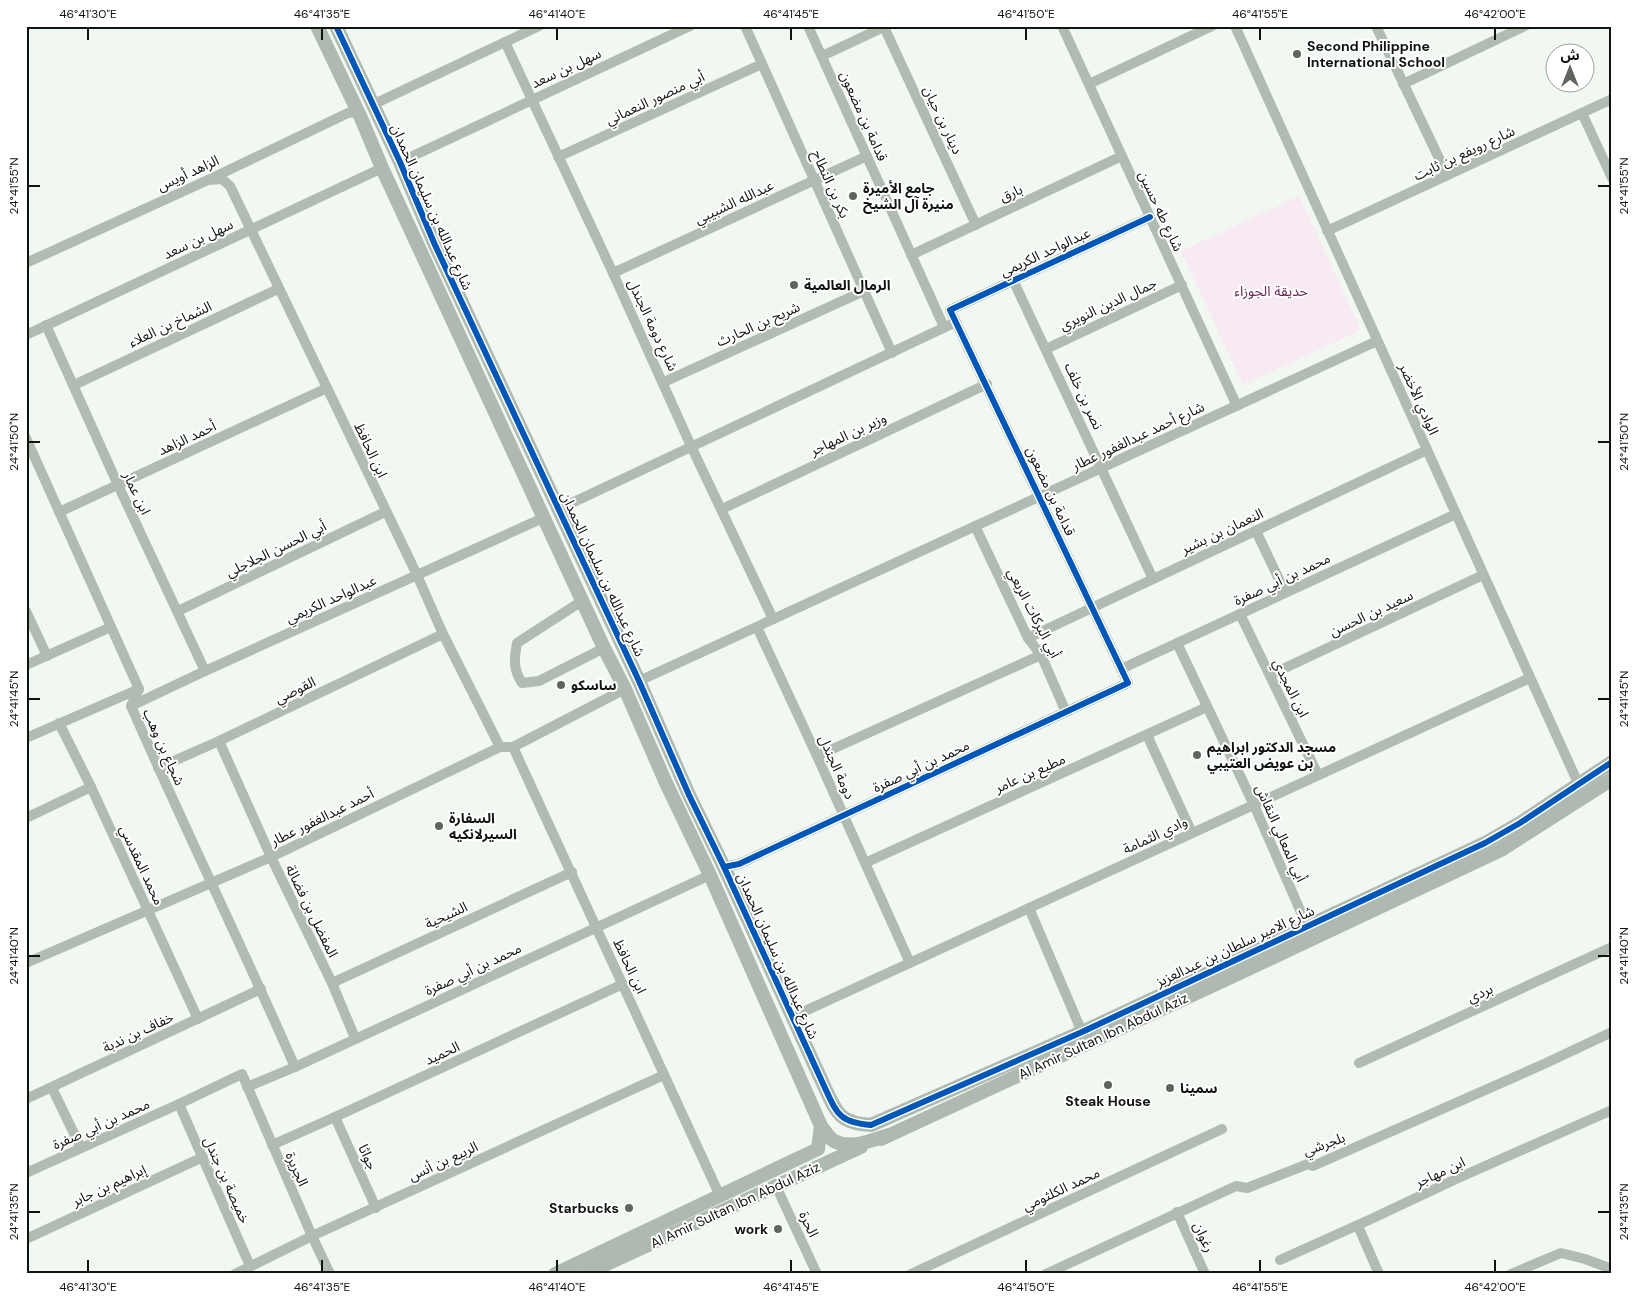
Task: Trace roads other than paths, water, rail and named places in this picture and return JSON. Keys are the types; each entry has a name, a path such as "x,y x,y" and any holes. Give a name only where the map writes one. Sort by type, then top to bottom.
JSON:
{"street":[{"name":"شارع عبدالله بن سليمان الحمدان","path":"317,26 543,518 625,689 821,1126"},
{"name":"شارع عبدالله بن سليمان الحمدان","path":"336,26 400,162 435,245 843,1124 840,1141"},
{"path":"372,105 539,26"},
{"name":"سهل بن سعد","path":"400,162 690,26"},
{"name":"بكر بن النطاح","path":"745,26 892,353"},
{"name":"قدامة بن مضعون","path":"808,26 944,328"},
{"name":"شارع طه حسين","path":"1062,26 1237,406"},
{"path":"1089,84 1212,26"},
{"name":"الوادي الأخضر","path":"1235,26 1578,783"},
{"path":"1376,26 1447,175"},
{"path":"1403,84 1525,26"},
{"path":"822,56 885,27"},
{"name":"دينار بن حيان","path":"885,27 976,225"},
{"name":"شارع دومة الجندل","path":"505,42 614,273 691,446 773,620"},
{"name":"أبي منصور النعماني","path":"558,157 762,64"},
{"name":"شارع رويفع بن ثابت","path":"1327,231 1612,99"},
{"name":"الزاهد أويس","path":"26,263 208,180 348,113 354,112 360,118"},
{"path":"1582,113 1612,178"},
{"name":"عبدالله الشبيبي","path":"614,273 867,156"},
{"name":"بارق","path":"911,255 1122,156"},
{"name":"سهل بن سعد","path":"26,335 382,168"},
{"name":"ابن الحافظ","path":"208,180 222,179 230,186 443,634 500,747"},
{"name":"عبدالواحد الكريمي","path":"950,310 1150,217"},
{"name":"نصر بن خلف","path":"1014,280 1153,579"},
{"name":"جمال الدين النويري","path":"1046,348 1182,285"},
{"name":"الشماخ بن العلاء","path":"74,385 278,289"},
{"name":"شريح بن الحارث","path":"664,382 864,291"},
{"name":"قدامة بن مضعون","path":"950,310 987,384 1128,683"},
{"path":"559,509 956,322"},
{"name":"ابن عمار","path":"46,325 205,671"},
{"name":"شارع أحمد عبدالغفور عطار","path":"773,620 1377,341"},
{"name":"وزير بن المهاجر","path":"722,509 987,384"},
{"name":"أحمد الزاهد","path":"59,512 327,388"},
{"path":"26,438 139,689 26,738"},
{"name":"النعمان بن بشير","path":"1028,638 1427,450"},
{"name":"أبي الحسن الجلاجلي","path":"178,611 385,512"},
{"name":"محمد بن أبي صفرة","path":"1121,669 1456,514"},
{"name":"عبدالواحد الكريمي","path":"131,706 543,518"},
{"name":"أبي البركات الربعي","path":"975,526 1028,638 1041,655 1066,712"},
{"path":"1256,530 1286,592"},
{"name":"سعيد بن الحسن","path":"1270,675 1483,575"},
{"path":"582,601 517,643 514,662 516,674 522,683 539,681 604,648"},
{"path":"26,611 47,656"},
{"name":"ابن المجدي","path":"1240,614 1318,775"},
{"path":"639,681 773,620"},
{"path":"26,666 111,627"},
{"name":"دومة الجندل","path":"757,627 818,756 910,963"},
{"name":"القوصي","path":"158,768 219,741 443,634"},
{"name":"أبي المعالي النقاش","path":"1177,642 1254,805 1307,926"},
{"path":"818,756 1041,655"},
{"name":"وادي الثمامة","path":"792,1017 1530,678"},
{"name":"محمد بن أبي صفرة","path":"724,868 739,864 844,816 1128,683"},
{"name":"شجاع بن وهب","path":"139,689 131,706 295,1066"},
{"name":"أحمد عبدالغفور عطار","path":"26,963 271,857 500,747 513,747 625,689"},
{"name":"مطيع بن عامر","path":"865,863 1207,707"},
{"name":"محمد المقدسي","path":"59,723 91,787 198,1019"},
{"path":"1147,735 1192,833"},
{"name":"المفضل بن فضالة","path":"219,741 271,857 332,983 355,1038"},
{"name":"ابن الحافظ","path":"513,747 720,1196"},
{"name":"شارع الامير سلطان بن عبدالعزيز","path":"836,1112 855,1124 871,1125 1082,1032 1485,844 1612,762"},
{"name":"Al Amir Sultan Ibn Abdul Aziz","path":"585,1274 1226,980 1501,850 1612,779"},
{"path":"26,818 91,787"},
{"name":"الشيحية","path":"332,983 572,872"},
{"name":"محمد بن أبي صفرة","path":"247,1087 710,875"},
{"path":"1029,908 1082,1032"},
{"name":"بردي","path":"1359,1063 1612,948"},
{"name":"الحميد","path":"272,1145 623,984"},
{"name":"خفاف بن ندبة","path":"26,1099 261,989"},
{"name":"بلجرشي","path":"1046,1274 1236,1186 1247,1188 1308,1164 1313,1166 1612,1032"},
{"name":"محمد بن أبي صفرة","path":"26,1173 242,1074"},
{"name":"الجريرة","path":"242,1074 330,1274"},
{"name":"الربيع بن أنس","path":"234,1274 312,1236 664,1075"},
{"path":"52,1088 81,1148"},
{"name":"خميصة بن جندل","path":"179,1104 250,1266"},
{"name":"ابن مهاجر","path":"1280,1260 1612,1110"},
{"path":"821,1126 830,1131 837,1128 836,1112"},
{"name":"جواثا","path":"335,1117 376,1208"},
{"name":"Al Amir Sultan Ibn Abdul Aziz","path":"555,1274 871,1125"},
{"path":"821,1126 840,1141 857,1144 889,1135"},
{"name":"Al Amir Sultan Ibn Abdul Aziz","path":"818,1149 821,1126"},
{"name":"محمد الكلثومي","path":"911,1274 1222,1129"},
{"path":"828,1162 836,1156 840,1141"},
{"name":"إبراهيم بن جابر","path":"26,1239 203,1157"},
{"name":"الحرة","path":"776,1186 817,1274"},
{"name":"رغوان","path":"1177,1212 1205,1274"},
{"path":"1358,1226 1379,1274"},
{"path":"1511,1274 1560,1253 1585,1259 1609,1268"}],"place":[{"name":"Second Philippine International School","path":"1297,54"},
{"name":"جامع الأميرة منيرة آل الشيخ","path":"853,196"},
{"name":"الرمال العالمية","path":"794,285"},
{"name":"ساسكو","path":"561,685"},
{"name":"مسجد الدكتور ابراهيم بن عويض العتيبي","path":"1197,755"},
{"name":"السفارة السيرلانكيه","path":"439,826"},
{"name":"Steak House","path":"1108,1085"},
{"name":"سمينا","path":"1170,1088"},
{"name":"Starbucks","path":"629,1208"},
{"name":"work","path":"778,1229"}],"park label":[{"name":"حديقة الجوزاء","path":"1271,291"}]}
